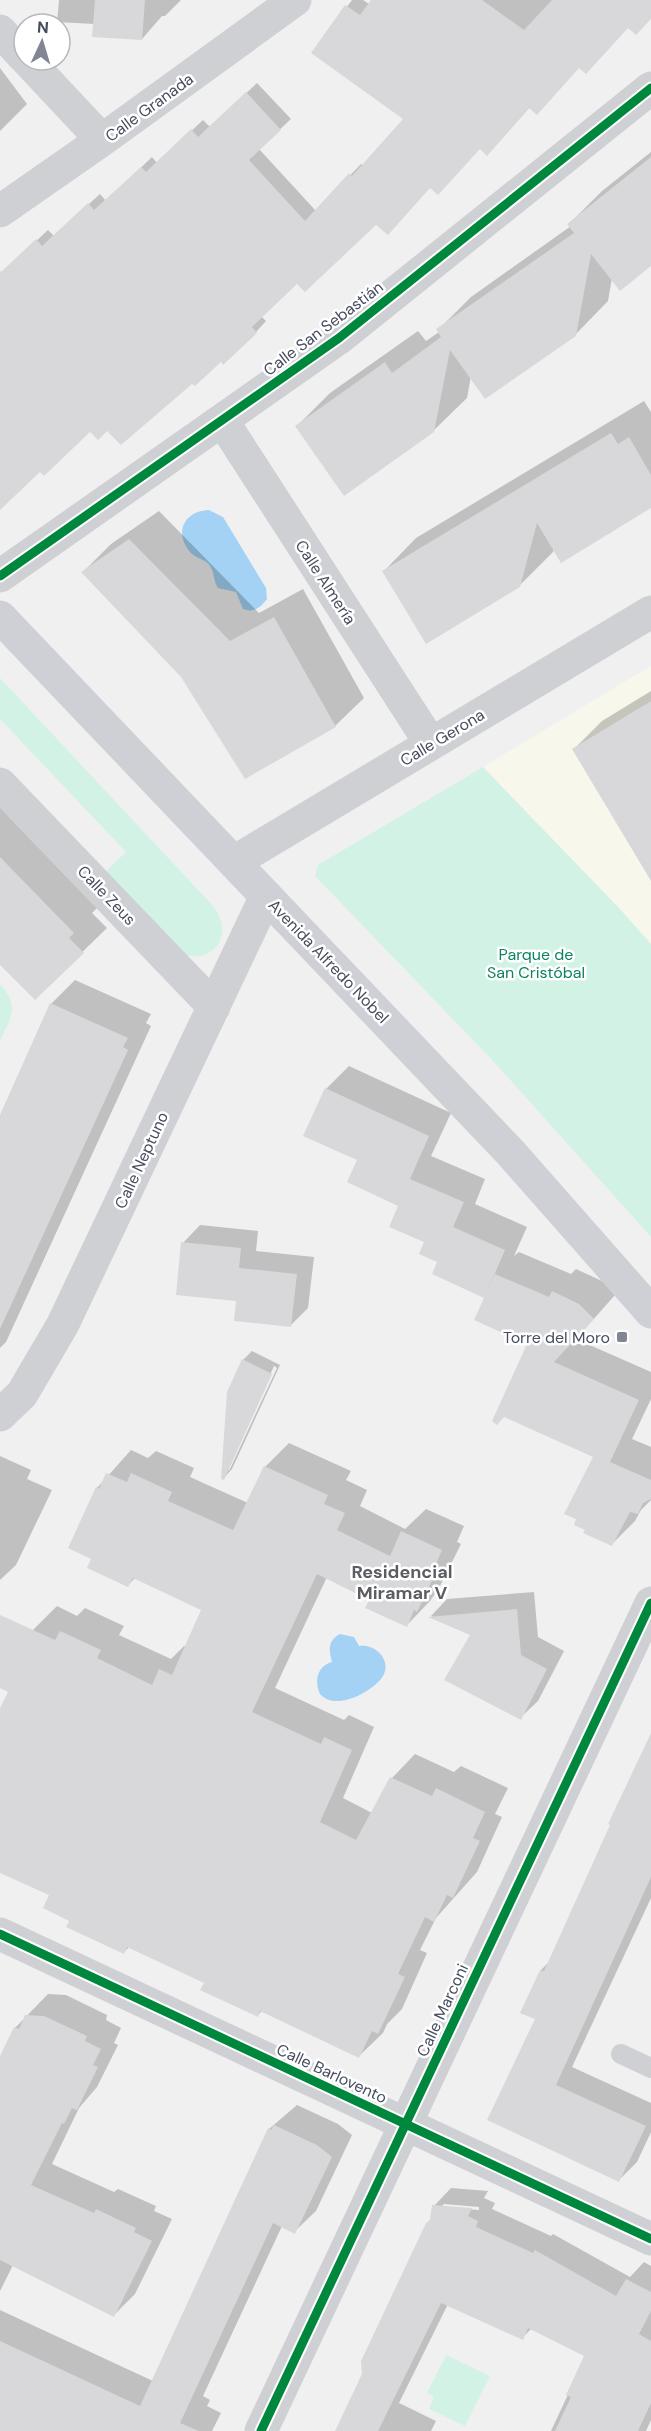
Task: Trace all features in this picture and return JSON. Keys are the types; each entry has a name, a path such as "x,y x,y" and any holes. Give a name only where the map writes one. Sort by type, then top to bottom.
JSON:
{"main road":[{"name":"Avenida Alfredo Nobel","path":"0,617 510,1152 651,1312"}],"street":[{"name":"Calle Granada","path":"0,211 295,0"},
{"path":"0,31 12,44"},
{"path":"38,72 102,140"},
{"name":"Calle San Sebastián","path":"0,576 339,338 651,88"},
{"name":"Calle Almería","path":"222,420 431,744"},
{"name":"Calle Gerona","path":"234,862 651,612"},
{"name":"Calle Zeus","path":"0,784 214,1006"},
{"name":"Calle Neptuno","path":"0,1415 22,1394 63,1324 266,896"},
{"name":"Calle Marconi","path":"261,2431 651,1602"},
{"name":"Calle Barlovento","path":"3,1943 405,2124 650,2238"}],"lane":[{"path":"621,2054 651,2068"}],"shaded area":[{"path":"651,666 651,944 483,767"}],"green space":[{"path":"0,678 214,907 220,917 222,935 213,950 196,956 184,955 105,872 126,852 0,719"},
{"name":"Parque de San Cristóbal","path":"483,767 651,944 651,1237 495,1063 315,876 318,865"},
{"path":"0,984 10,999 12,1012 0,1041"},
{"path":"446,2355 490,2376 465,2426 429,2409 434,2397 427,2393"}],"water":[{"path":"209,510 223,517 266,588 267,599 256,609 243,609 236,592 218,588 212,569 204,560 193,555 186,545 182,531 184,524 193,514"},
{"path":"340,1634 354,1637 359,1646 366,1646 377,1651 382,1655 386,1667 381,1679 368,1690 342,1701 334,1701 320,1694 317,1679 320,1670 332,1662 330,1646"}],"building":[{"path":"95,0 145,0 142,40 92,37"},
{"path":"371,0 482,0 524,30 552,0 651,0 651,19 636,35 628,28 586,74 579,68 537,115 529,108 487,156 480,149 438,195 430,188 388,235 376,225 305,292 297,284 252,327 257,333 223,365 221,362 195,386 192,384 121,445 107,431 98,440 90,432 44,476 40,472 0,510 0,273 36,239 42,246 88,203 94,210 141,167 146,172 191,129 198,137 246,92 281,130 249,160 305,221 349,173 352,176 403,119 311,53 345,5 360,15"},
{"path":"651,157 651,266 620,291 591,254 576,336 485,399 450,350 434,432 344,496 295,426 385,362 392,373 441,337 436,329 574,233 567,224"},
{"path":"611,433 618,444 629,437 651,475 651,508 561,563 537,523 520,587 426,644 382,571"},
{"path":"129,539 230,641 274,617 336,727 245,779 181,677 81,572"},
{"path":"651,701 651,881 572,749"},
{"path":"0,857 74,933 69,938 84,953 35,1000 0,965"},
{"path":"50,1003 128,1038 123,1047 128,1050 0,1329 0,1115"},
{"path":"325,1088 429,1136 410,1179 464,1202 453,1227 505,1250 486,1294 495,1274 549,1297 552,1291 579,1304 594,1319 554,1362 639,1400 610,1462 651,1480 651,1499 643,1503 638,1514 630,1512 612,1546 583,1533 585,1530 574,1525 576,1519 564,1514 593,1457 504,1417 497,1425 492,1421 527,1344 474,1320 484,1298 432,1274 437,1262 419,1254 424,1242 389,1227 398,1206 347,1182 357,1160 303,1136"},
{"path":"181,1242 241,1248 239,1268 297,1274 291,1327 234,1321 236,1301 176,1295"},
{"path":"242,1359 272,1374 224,1480 221,1479 227,1392"},
{"path":"264,1466 328,1495 324,1504 345,1513 337,1530 390,1556 401,1531 442,1550 435,1566 438,1568 417,1612 414,1610 407,1627 365,1608 369,1600 317,1574 252,1712 321,1744 324,1737 352,1750 320,1822 356,1840 390,1777 432,1796 436,1788 485,1812 473,1838 480,1841 453,1898 447,1895 434,1922 425,1917 398,1974 405,1977 378,2034 372,2031 359,2058 260,2011 258,2017 200,1990 204,1983 127,1947 124,1954 66,1927 69,1921 43,1908 49,1895 0,1873 0,1708 8,1692 0,1688 0,1615 55,1640 60,1631 101,1650 97,1658 152,1685 159,1669 172,1675 201,1610 133,1578 128,1587 87,1568 91,1559 68,1548 96,1487 99,1489 106,1473 127,1482 131,1473 172,1492 168,1501 233,1530"},
{"path":"517,1609 521,1655 547,1669 521,1720 444,1680 470,1635 428,1617"},
{"path":"651,1733 651,1877 556,2085 646,2126 619,2182 487,2120 535,2019 520,2013 540,1970 544,1971 610,1825 608,1824"},
{"path":"25,2015 44,2016 87,2036 85,2041 101,2049 93,2065 98,2067 77,2110 72,2108 64,2124 62,2123 31,2185 94,2213 96,2209 136,2228 134,2232 152,2241 114,2317 0,2260 0,2056 14,2027 19,2029"},
{"path":"274,2125 317,2145 332,2157 295,2234 273,2223 180,2423 199,2431 0,2431 0,2341 140,2406 268,2128 271,2130"},
{"path":"432,2205 472,2208 468,2216 478,2221 476,2227 533,2253 535,2250 616,2296 626,2279 651,2292 651,2311 639,2334 651,2341 651,2403 638,2431 555,2431 571,2397 566,2395 584,2356 528,2328 523,2340 441,2303 378,2431 335,2431 362,2374 361,2361 426,2223 430,2220"}],"cycle path":[{"path":"0,576 339,338 651,88"},
{"path":"261,2431 651,1603"},
{"path":"0,1934 651,2239"}],"place":[{"name":"Torre del Moro","path":"622,1337"}],"district":[{"name":"Residencial Miramar V","path":"402,1582"}]}
